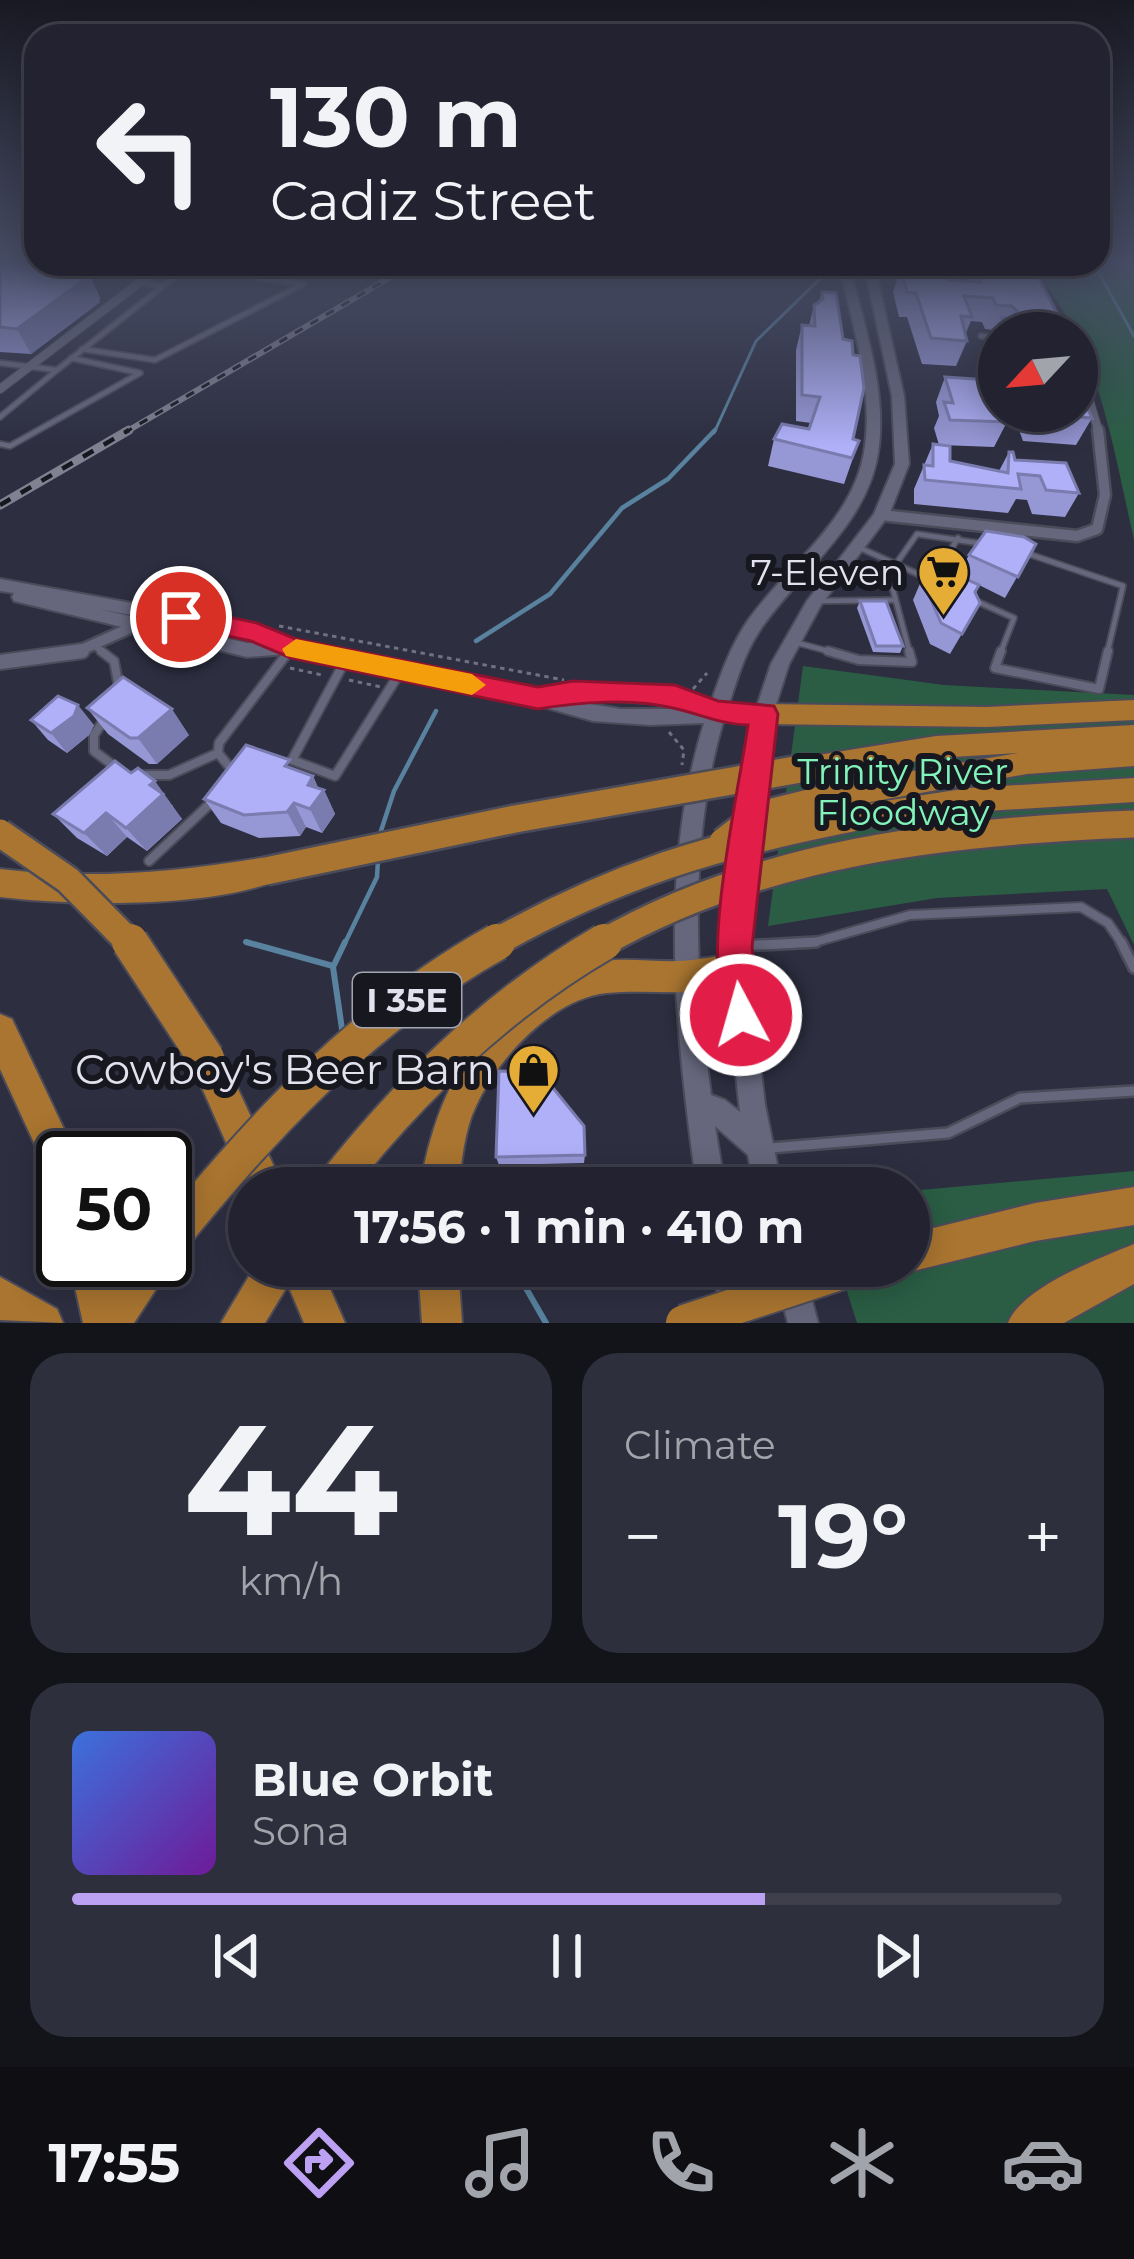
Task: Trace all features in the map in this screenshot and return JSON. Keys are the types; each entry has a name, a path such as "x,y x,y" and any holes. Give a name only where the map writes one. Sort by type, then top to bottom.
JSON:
{"highway":[{"path":"764,714 916,718 1134,710"},
{"path":"0,883 48,890 136,891 266,871 515,819 936,747 1134,736"},
{"path":"844,807 1027,763 1134,755"},
{"name":"I 35E","path":"192,1214 268,1124 389,1012 472,954 549,910 716,847 844,807 1134,790"},
{"path":"350,1167 420,1088 487,1025 628,927 704,895 867,851 1020,831 1134,824"},
{"path":"0,833 64,876 124,929 161,978 206,1058 255,1167"},
{"path":"442,1167 446,1137 469,1078 505,1035 548,998 584,981 684,977 735,958"},
{"path":"0,1031 47,1131"},
{"path":"930,1247 1035,1222 1134,1206"},
{"path":"1028,1323 1078,1290 1134,1264"},
{"path":"96,1287 106,1323"},
{"path":"106,1323 134,1287"},
{"path":"241,1323 264,1287"},
{"path":"309,1287 325,1323"},
{"path":"439,1287 442,1323"},
{"path":"684,1323 794,1287"},
{"path":"0,1297 43,1323"}],"main road":[{"path":"708,1167 684,977 687,855 716,712 748,633 853,507 872,466 877,432 856,324"},
{"path":"765,1167 735,958 764,714 791,641 814,601 881,515 898,481 904,442 881,324"},
{"path":"853,507 881,515"},
{"path":"786,587 814,601"},
{"path":"0,589 257,632 291,648 346,659 399,660 538,698 572,713 669,720 716,712 764,714"},
{"path":"0,589 247,650 291,648"},
{"path":"698,1106 716,1108 762,1149"},
{"path":"731,1287 739,1323"},
{"path":"794,1287 803,1323"}],"street":[{"path":"0,388 85,324"},
{"path":"881,515 959,531 1077,536 1097,530 1106,515 1097,432"},
{"path":"0,662 62,660 96,648 163,595"}],"lane":[{"path":"0,417 114,324"},
{"path":"82,349 155,360 226,324"},
{"path":"0,445 10,446 140,373 71,358"},
{"path":"1,363 57,370"},
{"path":"896,564 921,521"},
{"path":"1013,530 1024,554"},
{"path":"917,535 959,531 1123,586 1099,689 995,668 1014,618 973,599"},
{"path":"853,553 932,580 959,531"},
{"path":"791,641 859,660 909,664 913,658 892,586 853,553"},
{"path":"814,601 893,600"},
{"path":"96,648 114,661 118,695"},
{"path":"231,783 232,767 218,752 218,742 291,648"},
{"path":"346,659 292,760 335,776 399,660"},
{"path":"112,707 94,735 94,751 117,769 169,775 218,752"},
{"path":"149,861 215,799"},
{"path":"735,958 814,942 910,914 1082,908 1094,911 1116,930 1134,968"},
{"path":"762,1149 948,1133 1020,1098 1134,1091"}],"path":[{"path":"280,626 399,660 580,683"}],"green space":[{"path":"1098,324 1134,324 1134,540 1098,392"},
{"name":"Trinity River Floodway","path":"803,666 944,685 1134,695 1134,945 1107,889 937,898 768,926"},
{"path":"1134,1171 1134,1323 857,1323 846,1287 930,1287 930,1189"}],"building":[{"path":"0,324 24,324 17,329"},
{"path":"841,324 843,339 852,341 853,355 860,356 864,388 853,439 859,441 852,458 774,439 782,424 809,429 820,397 802,395 802,325"},
{"path":"926,324 963,324 967,341 931,338"},
{"path":"945,377 978,379 978,421 950,420 944,402 953,403"},
{"path":"933,444 950,446 950,461 1008,473 1009,452 1015,460 1066,463 1079,493 1046,490 1040,476 1018,474 1021,489 925,480 924,465 933,466"},
{"path":"986,531 1024,537 1036,544 1018,577 969,555"},
{"path":"929,569 942,574 945,570 979,585 975,592 980,603 962,634 941,623 922,579"},
{"path":"860,601 886,601 903,646 876,646"},
{"path":"123,677 172,709 138,738 130,738 87,708"},
{"path":"58,696 78,705 74,716 51,733 31,720"},
{"path":"246,745 290,760 285,766 313,776 308,785 324,790 310,809 294,803 287,812 244,815 204,799"},
{"path":"115,761 131,773 138,768 163,794 126,828 106,813 84,833 53,814"},
{"name":"Cowboy's Beer Barn","path":"499,1071 540,1072 584,1126 585,1155 496,1157"}],"waterway":[{"path":"714,433 756,341 774,324"},
{"path":"1127,324 1134,336"},
{"path":"476,641 550,594 622,508 668,479 715,430"},
{"path":"379,837 394,791 436,711"},
{"path":"344,945 377,877 378,860"},
{"path":"255,945 246,942 333,966"},
{"path":"343,1036 333,967 345,942"},
{"path":"358,1061 367,1077"},
{"path":"525,1287 546,1323"}],"railway":[{"path":"124,433 311,324"},
{"path":"0,505 129,430"}],"slow traffic":[{"path":"296,649 472,685"}],"place":[{"name":"7-Eleven","path":"943,618"},
{"name":"Cowboy's Beer Barn","path":"534,1115"}],"route":[{"path":"181,617 257,632 291,648 538,698 573,692 675,696 716,712 764,714 734,947 741,1015"}]}
